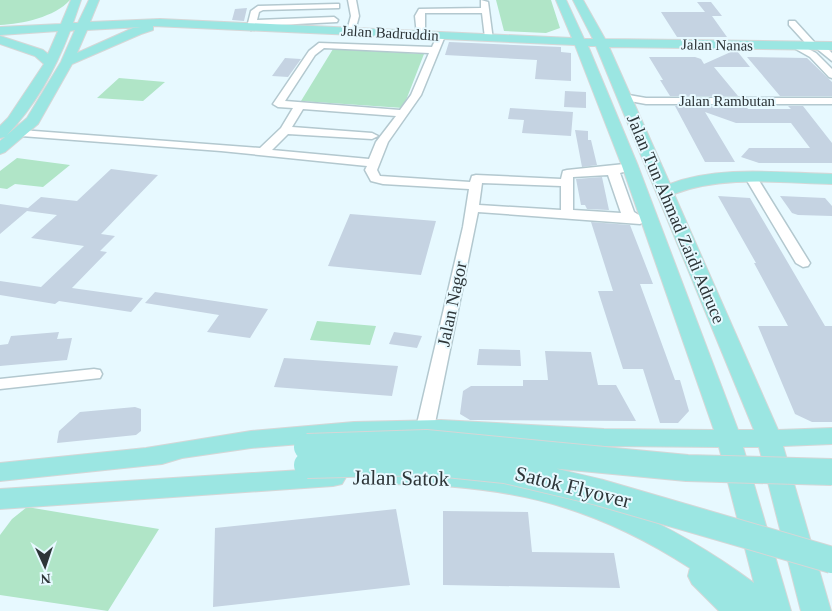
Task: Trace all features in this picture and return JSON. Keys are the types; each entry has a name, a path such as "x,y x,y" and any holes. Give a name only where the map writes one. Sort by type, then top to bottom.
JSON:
{"main road":[{"name":"Jalan Tun Ahmad Zaidi Adruce","path":"560,0 584,50 621,169 651,224 729,438 776,611"},
{"name":"Jalan Tun Ahmad Zaidi Adruce","path":"578,0 601,43 770,439 816,611"},
{"path":"0,27 29,23 54,13 76,1"},
{"path":"0,134 13,121 51,63 76,1"},
{"path":"0,150 33,121 67,62 82,29 100,8 159,24"},
{"path":"536,40 561,32 570,20"},
{"name":"Jalan Badruddin","path":"63,31 159,24 332,25 351,32 536,40 584,50 601,43"},
{"path":"67,62 137,31 159,24"},
{"path":"593,26 620,37 652,44"},
{"path":"0,31 63,31"},
{"path":"0,39 63,31"},
{"path":"0,39 39,53 51,63"},
{"path":"536,40 584,50"},
{"name":"Jalan Nanas","path":"601,43 797,46 826,51"},
{"path":"608,60 614,55 631,51 718,46"},
{"path":"655,168 714,180"},
{"path":"666,192 679,185 714,180 832,179"},
{"name":"Jalan Satok","path":"0,472 148,456 220,442 304,432 425,428 650,439 770,439 832,436"},
{"name":"Jalan Satok","path":"2,501 152,476 426,443 687,468 832,472"},
{"name":"Jalan Satok","path":"148,456 307,456"},
{"name":"Satok Flyover","path":"307,456 471,465 505,470 598,492 832,560"},
{"name":"Jalan Satok","path":"2,501 277,479 376,475 426,476 490,481 585,503 625,518 662,538 748,594 769,611"},
{"path":"662,538 738,611"}],"street":[{"path":"351,32 355,16 352,0"},
{"path":"483,0 490,38"},
{"path":"253,25 255,11 261,8 337,3 332,25"},
{"path":"421,35 420,16 422,11 485,10"},
{"path":"792,23 826,51"},
{"path":"441,36 424,79 382,142 372,163 372,175 383,180 568,183"},
{"path":"403,113 278,104 312,53 317,48 328,44 434,50"},
{"path":"797,46 808,51 832,75"},
{"name":"Jalan Rambutan","path":"626,104 635,106 832,103"},
{"path":"262,152 285,130 300,106"},
{"path":"285,130 372,136"},
{"path":"21,132 372,163"},
{"path":"567,214 567,174 621,169 628,214 633,218"},
{"path":"752,179 803,263"},
{"name":"Jalan Nagor","path":"425,428 476,183"},
{"path":"472,208 633,218 651,224"},
{"path":"0,384 94,374"}],"green space":[{"path":"0,0 70,0 64,6 47,15 18,23 0,25"},
{"path":"496,0 551,0 560,28 546,33 504,31"},
{"path":"333,49 424,54 403,108 301,101"},
{"path":"119,78 165,82 143,101 97,98"},
{"path":"17,158 70,165 43,187 15,184 7,189 0,188 0,171"},
{"path":"317,321 376,326 370,345 310,340"},
{"path":"27,507 159,529 108,611 0,595 0,535 12,519"}],"building":[{"path":"697,2 711,2 722,16 712,16 727,37 677,37 661,12 705,12"},
{"path":"247,8 244,21 232,20 235,9"},
{"path":"449,42 561,47 561,52 571,53 571,81 535,79 537,60 445,55"},
{"path":"737,51 750,67 714,67 738,96 670,96 649,57 695,57 701,59 704,64"},
{"path":"747,57 807,58 832,82 832,96 780,96"},
{"path":"285,58 301,59 288,77 272,76"},
{"path":"565,91 586,92 586,108 564,107"},
{"path":"675,106 746,106 748,109 791,109 788,106 803,106 832,143 832,163 759,163 741,157 749,148 810,148 791,123 736,123 705,112 735,162 705,162"},
{"path":"510,108 573,112 571,136 522,133 524,120 508,119"},
{"path":"575,130 588,131 588,140 591,140 597,165 582,167"},
{"path":"111,169 158,175 101,234 115,236 100,251 107,252 72,288 143,298 131,312 59,301 55,304 0,295 0,281 41,287 84,246 31,238 57,215 27,211 0,234 0,204 28,208 41,197 77,201"},
{"path":"602,177 609,210 587,209 585,205 581,205 576,179"},
{"path":"718,196 750,198 825,326 832,326 832,422 812,422 795,414 758,326 788,326 754,263 756,263"},
{"path":"780,196 825,198 832,206 832,216 798,215 792,213"},
{"path":"350,214 436,221 421,275 328,266"},
{"path":"591,222 630,225 653,284 640,284 675,380 680,380 689,411 678,423 660,423 643,369 623,369 598,291 613,291"},
{"path":"155,292 268,309 250,338 207,332 219,315 145,303"},
{"path":"59,332 57,339 72,338 67,360 0,366 0,345 8,344 11,336"},
{"path":"394,332 422,336 417,348 389,344"},
{"path":"479,349 520,350 521,366 477,365"},
{"path":"545,351 591,352 598,385 616,385 636,421 470,420 460,414 463,391 471,386 523,386 523,380 548,380"},
{"path":"284,358 398,366 392,396 274,387"},
{"path":"135,407 141,409 141,431 136,435 57,443 59,431 80,412"},
{"path":"396,509 410,585 213,607 215,528"},
{"path":"443,511 528,512 532,552 614,553 620,588 443,585"}]}
